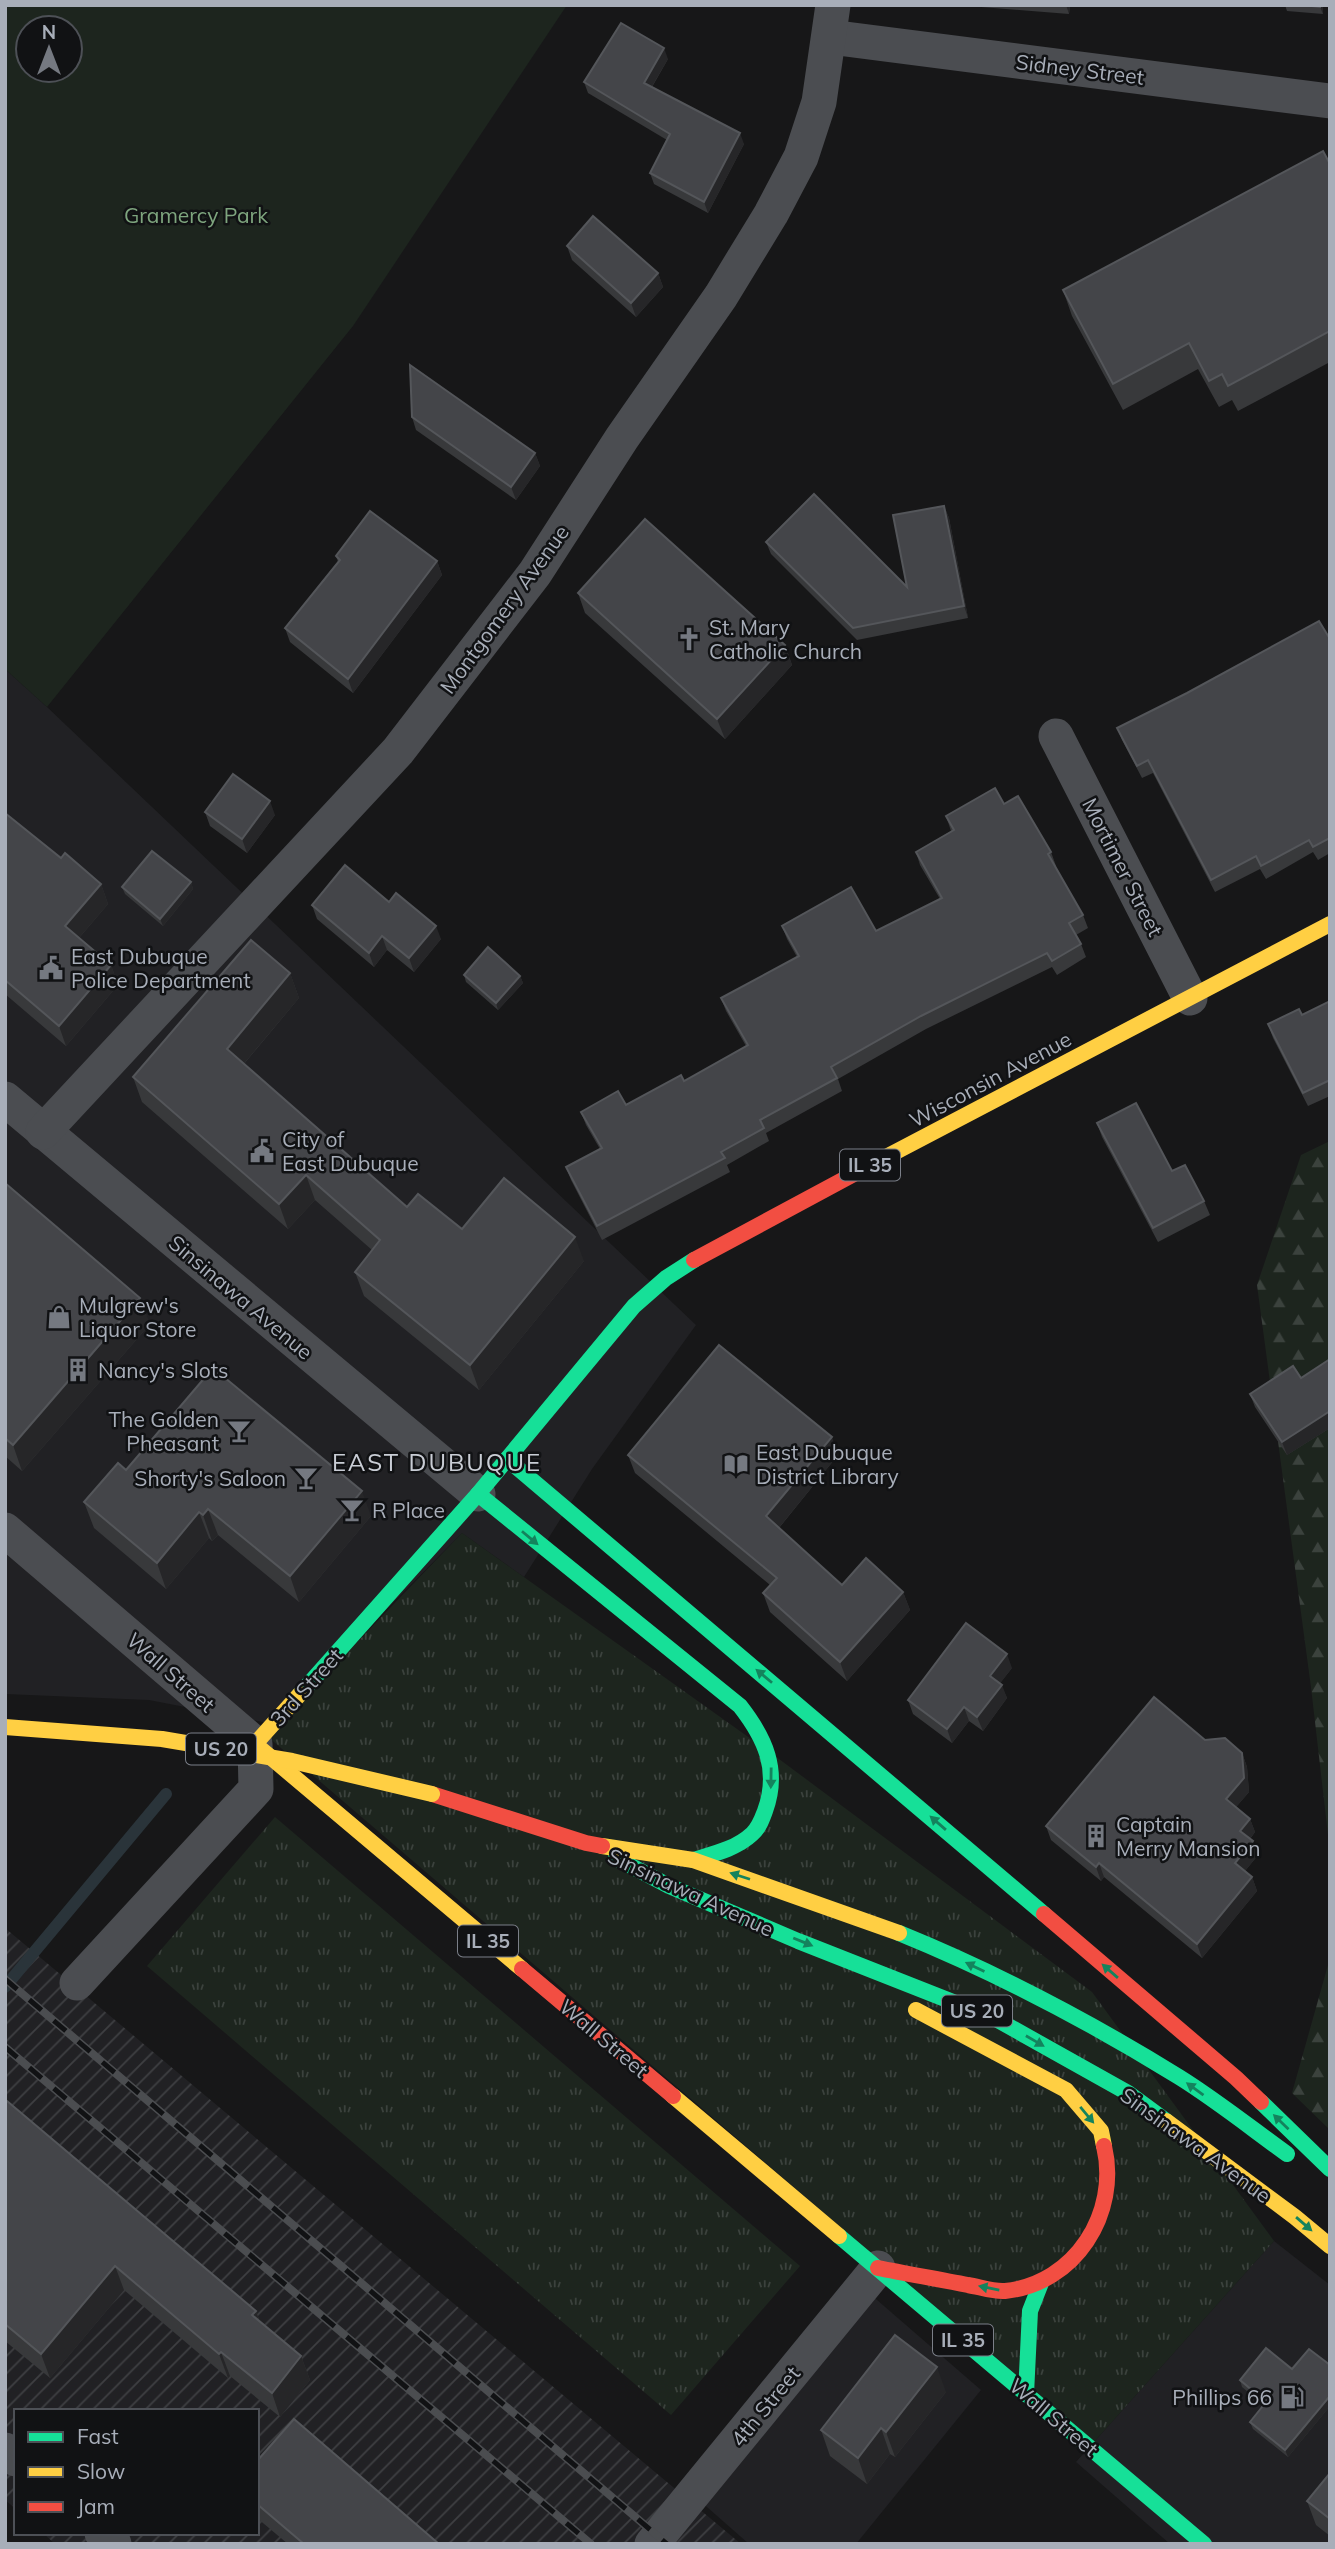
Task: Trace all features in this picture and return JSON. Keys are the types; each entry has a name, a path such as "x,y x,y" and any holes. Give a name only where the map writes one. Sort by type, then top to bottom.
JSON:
{"main road":[{"name":"Wisconsin Avenue","path":"478,1494 634,1306 666,1278 707,1251 1330,924"},
{"path":"507,1459 822,1723 1225,2069 1330,2169"},
{"path":"478,1494 740,1706 760,1730 770,1759 772,1776 767,1807 755,1832 731,1848 694,1860"},
{"name":"3rd Street","path":"255,1744 478,1494"},
{"name":"US 20","path":"5,1727 162,1739 292,1761 432,1794 586,1843"},
{"name":"Wall Street","path":"255,1744 1204,2544"},
{"name":"Sinsinawa Avenue","path":"586,1843 694,1860 869,1921 982,1970 1112,2038 1181,2078 1330,2186"},
{"name":"Sinsinawa Avenue","path":"586,1843 668,1885 996,2019 1128,2093 1296,2217 1330,2246"},
{"path":"847,1959 915,2009 1066,2090 1101,2131 1107,2157 1106,2196 1096,2225 1079,2254 1041,2283 1003,2291 878,2268"},
{"path":"1026,2394 1030,2311 1041,2283"}],"street":[{"name":"Sidney Street","path":"832,21 1330,102"},
{"name":"Montgomery Avenue","path":"43,1132 398,751 535,572 622,438 721,296 771,214 801,157 819,102 832,21"},
{"name":"Mortimer Street","path":"1056,736 1191,998"},
{"name":"Sinsinawa Avenue","path":"5,1099 478,1494"},
{"name":"Wall Street","path":"5,1530 255,1744"},
{"name":"3rd Street","path":"77,1983 256,1789 255,1744"},
{"name":"4th Street","path":"652,2544 878,2268"}],"shaded area":[{"path":"5,669 696,1325 592,1469 524,1577 462,1533 273,1724 149,1700 5,1694"},
{"path":"5,1928 741,2544 55,2544 45,2535 259,2535 259,2409 14,2409 14,2507 5,2500"},
{"path":"1274,2241 1330,2285 1330,2544 1170,2544 1076,2462"},
{"path":"869,2293 981,2390 856,2544 749,2544 699,2500"}],"green space":[{"name":"Gramercy Park","path":"5,5 567,5 353,326 47,707 5,669"},
{"path":"1330,1141 1330,1852 1311,1687 1257,1285 1301,1155"},
{"path":"462,1533 779,1759 1092,1992 1274,2241 1093,2443 267,1736"},
{"path":"275,1817 800,2266 671,2415 147,1966"},
{"path":"1330,1958 1330,2130 1292,2093"}],"building":[{"path":"621,23 664,48 644,83 740,133 704,202 650,173 670,134 584,82"},
{"path":"1323,151 1330,164 1330,331 1228,386 1222,374 1209,381 1189,343 1113,384 1063,290"},
{"path":"593,216 658,273 631,303 567,246"},
{"path":"410,365 535,453 511,487 412,417"},
{"path":"814,494 907,587 893,515 944,506 964,606 853,628 766,542"},
{"path":"370,511 437,561 348,679 285,628 340,560 336,556"},
{"name":"St. Mary Catholic Church","path":"645,519 785,645 717,719 578,593"},
{"path":"1319,621 1330,639 1330,838 1313,847 1309,840 1261,866 1256,856 1211,880 1148,760 1137,766 1117,728"},
{"path":"233,774 270,801 242,839 205,812"},
{"path":"995,788 1004,804 1018,796 1051,852 1048,854 1083,915 1069,923 1081,944 1052,961 1047,953 921,1016 831,1067 837,1078 760,1120 764,1128 721,1152 725,1158 597,1226 566,1167 602,1148 581,1112 618,1091 626,1105 681,1075 684,1081 748,1045 721,998 799,956 782,926 851,887 876,931 942,898 916,852 954,830 946,816"},
{"path":"5,813 61,858 65,853 101,884 65,926 111,965 59,1026 5,980"},
{"path":"152,851 191,882 160,919 122,887"},
{"path":"345,865 389,902 396,893 436,926 409,958 382,936 369,953 312,905"},
{"path":"251,940 290,973 227,1049 407,1207 418,1194 462,1229 504,1178 575,1237 470,1365 355,1272 380,1240 306,1175 279,1204 133,1077"},
{"path":"488,947 520,976 496,1003 464,975"},
{"path":"1330,1001 1330,1080 1303,1093 1268,1024 1299,1009 1302,1015"},
{"path":"1136,1103 1172,1171 1185,1165 1204,1201 1153,1228 1097,1123"},
{"path":"5,1183 140,1298 13,1445 5,1438"},
{"path":"719,1345 832,1437 766,1516 842,1585 866,1558 903,1592 840,1662 763,1593 777,1578 628,1455"},
{"path":"1330,1359 1330,1411 1282,1442 1250,1394 1293,1366 1301,1378"},
{"path":"213,1368 362,1491 290,1576 208,1509 203,1515 199,1512 157,1563 84,1502 118,1463 126,1470"},
{"path":"966,1623 1007,1654 990,1676 1002,1685 977,1717 964,1707 947,1729 908,1700"},
{"name":"Captain Merry Mansion","path":"1154,1697 1205,1740 1225,1738 1242,1753 1244,1778 1226,1799 1250,1819 1240,1831 1253,1841 1235,1863 1252,1877 1197,1944 1099,1863 1096,1867 1046,1826"},
{"path":"7,2101 256,2311 252,2315 301,2356 272,2393 221,2352 219,2354 115,2266 41,2354 5,2324"},
{"path":"895,2335 937,2367 886,2432 881,2428 858,2458 821,2430"},
{"name":"Phillips 66","path":"1266,2348 1292,2369 1309,2349 1330,2365 1330,2396 1285,2450 1250,2422 1266,2402 1240,2380"},
{"path":"294,2419 439,2544 304,2544 259,2506 259,2459"},
{"path":"1330,2473 1330,2519 1307,2501"}],"waterway":[{"path":"5,1987 166,1794"}],"railway":[{"path":"5,1979 667,2544"},
{"path":"5,2047 591,2544"}],"traffic: fast":[{"path":"300,1694 478,1494 634,1306 666,1278 694,1260"},
{"path":"507,1459 1044,1914"},
{"path":"478,1494 740,1706 757,1730 768,1755 771,1782 760,1823 757,1829 739,1844 693,1860"},
{"path":"616,1858 669,1886 798,1941 996,2019 1128,2093 1166,2121"},
{"path":"899,1933 1006,1981 1111,2037 1193,2086 1287,2154"},
{"path":"1261,2102 1330,2169"},
{"path":"839,2236 1204,2544"},
{"path":"1026,2394 1030,2311 1041,2283"}],"traffic: slow":[{"path":"865,1168 1330,924"},
{"path":"300,1694 255,1744 522,1969"},
{"path":"5,1727 162,1739 292,1761 432,1794"},
{"path":"602,1846 693,1860 899,1933"},
{"path":"916,2010 1066,2090 1101,2131 1104,2146"},
{"path":"673,2096 839,2236"},
{"path":"1166,2121 1330,2246"}],"traffic: jam":[{"path":"694,1260 865,1168"},
{"path":"432,1794 602,1846"},
{"path":"1044,1914 1261,2102"},
{"path":"522,1969 673,2096"},
{"path":"878,2268 1001,2291 1030,2286 1052,2275 1071,2260 1087,2241 1098,2219 1105,2196 1107,2171 1104,2146"}],"place":[{"name":"St. Mary Catholic Church","path":"689,639"},
{"name":"East Dubuque Police Department","path":"51,968"},
{"name":"City of East Dubuque","path":"262,1151"},
{"name":"Mulgrew's Liquor Store","path":"59,1317"},
{"name":"Nancy's Slots","path":"78,1370"},
{"name":"The Golden Pheasant","path":"239,1431"},
{"name":"East Dubuque District Library","path":"736,1464"},
{"name":"Shorty's Saloon","path":"306,1478"},
{"name":"R Place","path":"352,1510"},
{"name":"Captain Merry Mansion","path":"1096,1836"},
{"name":"Phillips 66","path":"1292,2397"}],"district":[{"name":"EAST DUBUQUE","path":"437,1462"}]}
